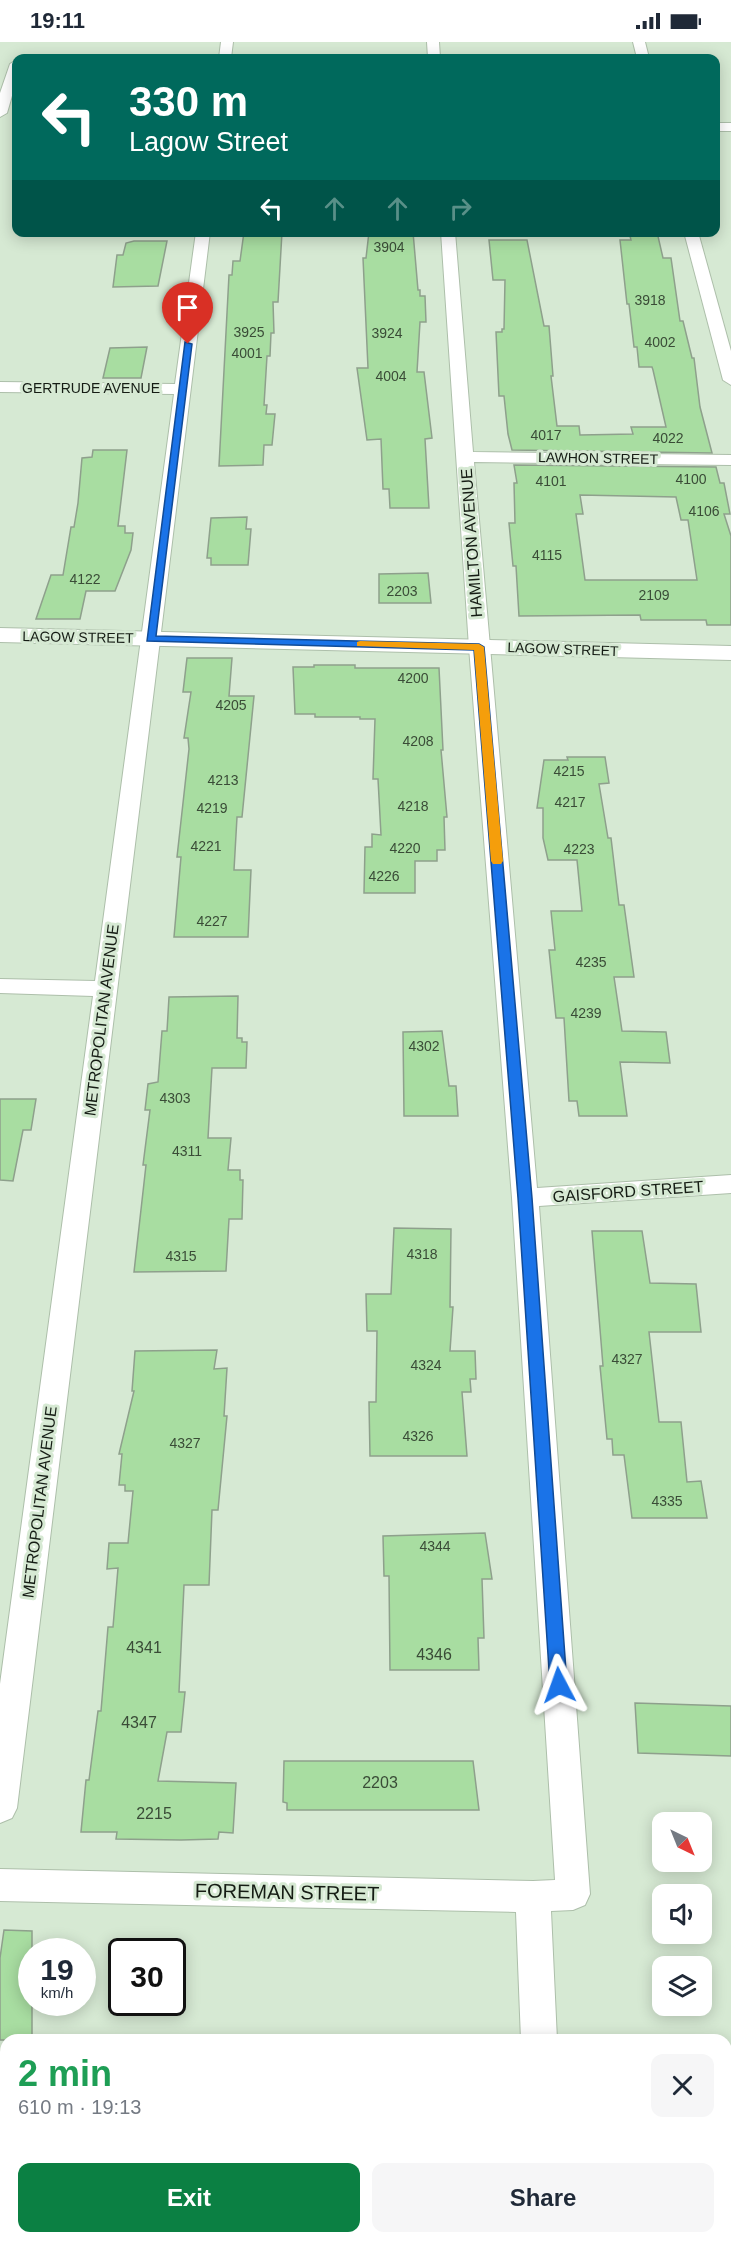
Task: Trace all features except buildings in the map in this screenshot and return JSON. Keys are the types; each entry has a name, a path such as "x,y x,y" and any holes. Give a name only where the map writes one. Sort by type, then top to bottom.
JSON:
{"street":[{"path":"0,113 8,87"},
{"name":"METROPOLITAN AVENUE","path":"0,1808 201,237"},
{"name":"HAMILTON AVENUE","path":"448,237 479,647 525,1198 573,1894"},
{"path":"692,237 731,381"},
{"name":"GERTRUDE AVENUE","path":"0,387 182,389"},
{"name":"LAWHON STREET","path":"465,457 731,460"},
{"name":"LAGOW STREET","path":"0,635 731,653"},
{"path":"0,986 105,989"},
{"name":"GAISFORD STREET","path":"525,1198 731,1184"},
{"name":"FOREMAN STREET","path":"0,1885 532,1898 573,1894"},
{"path":"532,1898 539,2034"}],"slow traffic":[{"path":"360,644 479,647 497,861"}],"route":[{"path":"188,344 151,639 479,647 525,1198 559,1685"}]}
